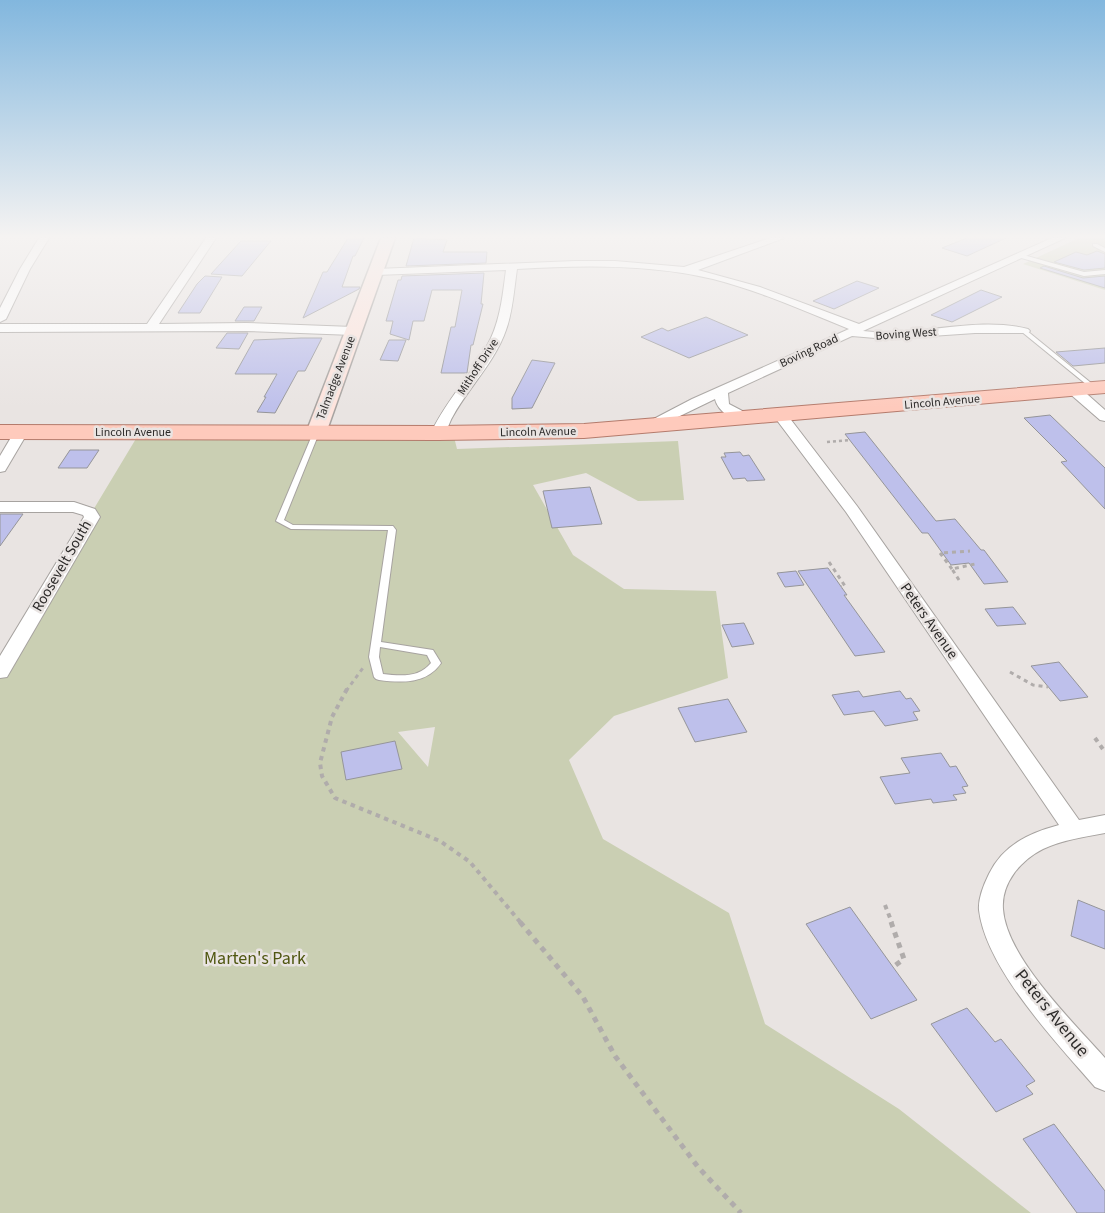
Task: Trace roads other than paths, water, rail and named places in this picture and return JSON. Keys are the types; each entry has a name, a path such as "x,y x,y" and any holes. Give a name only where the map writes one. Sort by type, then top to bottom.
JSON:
{"main road":[{"name":"Lincoln Avenue","path":"10,432 438,433 584,431 1091,389"}],"street":[{"path":"0,319 12,295"},
{"path":"150,327 172,295"},
{"name":"Talmadge Avenue","path":"316,433 367,295"},
{"name":"Mithoff Drive","path":"438,433 454,402 497,339 507,295"},
{"name":"Boving West","path":"764,295 864,336 885,337 988,328 1024,331"},
{"name":"Boving Road","path":"651,426 722,391 933,295"},
{"path":"0,328 246,327 353,331"},
{"path":"1091,389 1105,417"},
{"path":"722,391 720,398 722,404 745,418"},
{"name":"Peters Avenue","path":"780,415 852,509 1074,830 1049,837 1026,847 1007,862 996,881 990,909 1004,948 1019,974 1105,1078"},
{"path":"0,468 10,432"},
{"name":"Roosevelt South","path":"0,507 74,507 90,512 92,517 0,672"},
{"path":"1074,830 1105,824"}],"lane":[{"path":"1024,331 1091,389"},
{"path":"316,433 280,521 290,528 390,528 392,530 374,657 378,678 398,679 418,676 431,671 436,663 430,652 377,644"}],"park label":[{"name":"Marten's Park","path":"255,958"}]}
